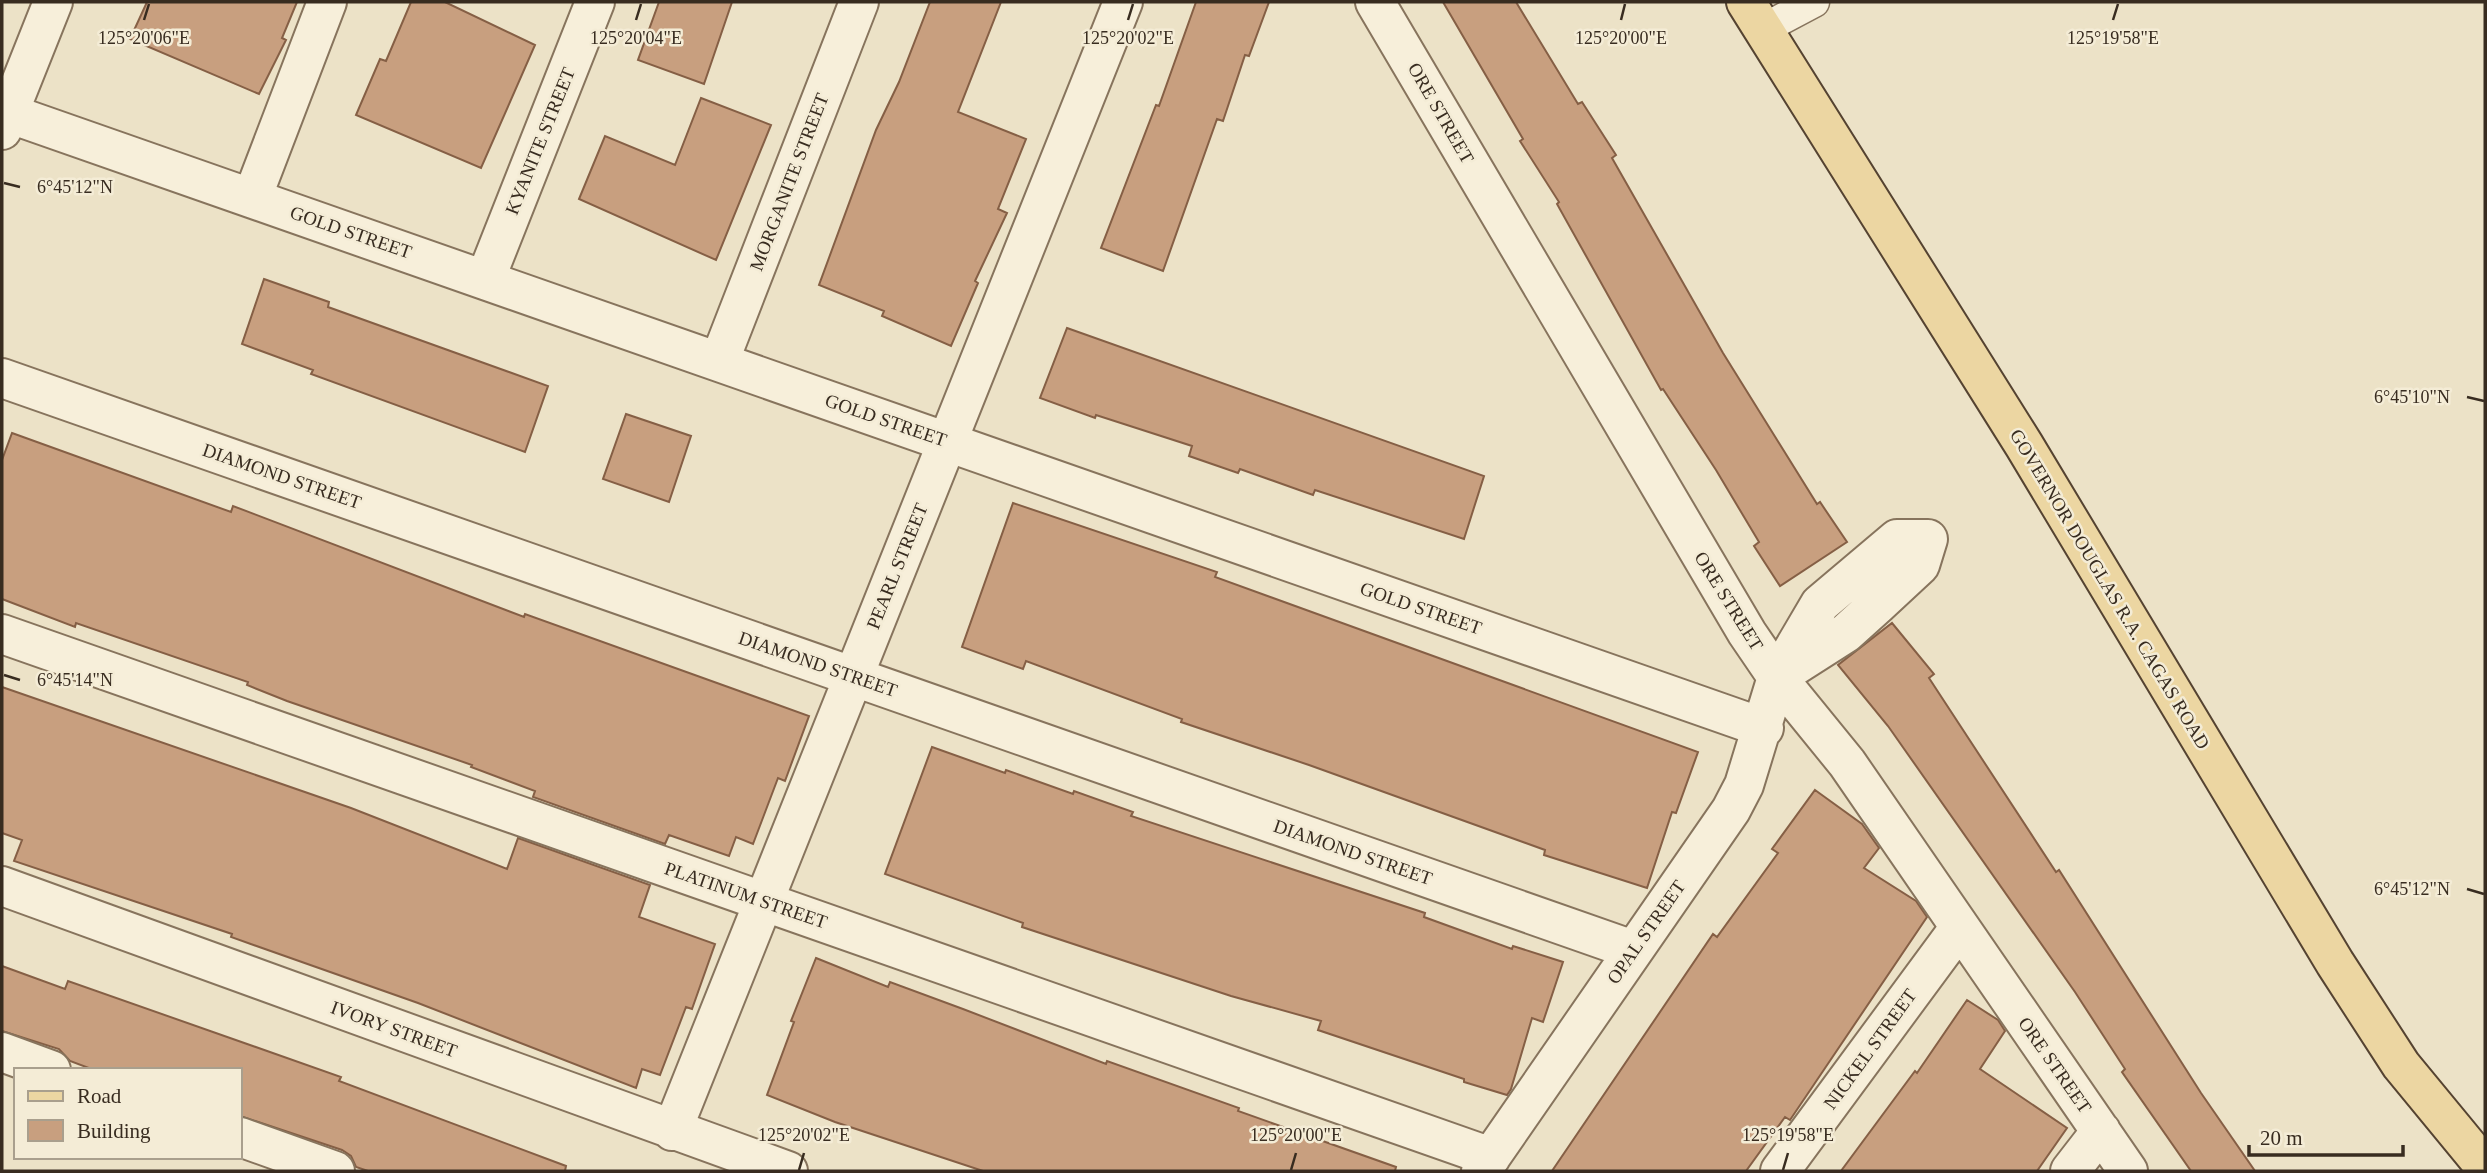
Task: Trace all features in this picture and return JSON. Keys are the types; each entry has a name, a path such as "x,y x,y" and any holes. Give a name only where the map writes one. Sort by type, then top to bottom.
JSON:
{"main road":[{"name":"GOVERNOR DOUGLAS R.A. CAGAS ROAD","path":"1754,15 2024,445 2335,963 2401,1065 2485,1167"}],"street":[{"path":"4,115 53,2"},
{"path":"252,198 327,2"},
{"name":"KYANITE STREET","path":"485,280 596,2"},
{"name":"MORGANITE STREET","path":"719,362 859,2"},
{"name":"PEARL STREET","path":"672,1131 1123,2"},
{"name":"ORE STREET","path":"1375,2 1723,596 1777,677 1847,763 2128,1171"},
{"name":"GOLD STREET","path":"4,115 252,198 1764,728"},
{"name":"DIAMOND STREET","path":"2,378 1633,950"},
{"name":"PLATINUM STREET","path":"2,634 763,901 1486,1164"},
{"name":"OPAL STREET","path":"1486,1164 1731,810 1744,785 1764,728 1777,677"},
{"name":"IVORY STREET","path":"2,886 788,1171"},
{"name":"NICKEL STREET","path":"1780,1171 1960,927"},
{"path":"2,1052 46,1068"},
{"path":"2070,1171 2101,1131"},
{"path":"242,1138 335,1171"}],"lane":[{"path":"1754,15 1797,13 1814,2"}],"building":[{"path":"147,2 297,2 282,38 286,40 259,94 130,39"},
{"path":"411,2 445,2 535,45 481,168 356,115 380,59 386,61"},
{"path":"659,2 732,2 704,84 638,60"},
{"path":"930,2 1001,2 958,112 1026,139 998,209 1007,213 975,281 978,283 951,346 882,316 884,311 819,285 876,130 899,82"},
{"path":"1196,2 1269,2 1249,56 1245,55 1223,121 1217,119 1163,271 1101,248 1156,105 1159,106"},
{"path":"1443,2 1516,2 1578,104 1582,102 1616,155 1612,158 1723,353 1817,504 1820,502 1847,542 1780,586 1754,546 1759,542 1716,470 1663,389 1661,390 1557,204 1559,202 1520,141 1523,139"},
{"path":"701,98 771,125 716,260 579,199 605,136 675,165"},
{"path":"264,279 329,302 328,307 548,386 525,452 311,374 313,370 242,344"},
{"path":"1067,328 1484,476 1464,539 1315,490 1313,495 1240,469 1238,473 1189,456 1192,446 1096,415 1095,418 1040,398"},
{"path":"626,414 691,436 669,502 603,479"},
{"path":"12,433 231,512 233,506 524,617 525,614 809,716 785,781 778,778 753,844 736,837 729,856 669,835 665,844 533,797 535,791 471,767 472,765 287,701 247,685 248,682 76,623 75,627 2,599 2,460"},
{"path":"1013,503 1217,572 1215,577 1698,752 1676,813 1672,812 1647,888 1544,855 1545,850 1181,722 1182,719 1026,661 1023,669 962,647"},
{"path":"1892,623 1934,674 1929,678 2056,872 2059,870 2201,1093 2255,1171 2191,1171 2122,1072 2125,1069 2075,992 1888,726 1838,665"},
{"path":"2,687 351,808 507,869 518,838 650,885 639,917 715,944 692,1009 686,1007 660,1075 642,1069 636,1088 418,1003 231,937 232,934 14,861 22,840 2,833"},
{"path":"932,747 1005,773 1006,770 1073,794 1074,791 1133,812 1131,816 1425,913 1424,917 1512,949 1513,946 1563,962 1543,1022 1532,1018 1511,1089 1507,1095 1464,1082 1464,1079 1318,1030 1321,1021 1231,996 1022,927 1023,923 885,874"},
{"path":"1815,790 1862,824 1879,848 1864,868 1916,901 1927,917 1790,1120 1785,1117 1746,1171 1552,1171 1713,934 1717,937 1778,853 1772,849"},
{"path":"816,958 888,987 890,982 1106,1064 1107,1061 1239,1108 1238,1111 1396,1167 1395,1171 983,1171 835,1122 767,1095 794,1022 791,1021"},
{"path":"2,966 65,989 68,981 341,1077 339,1081 566,1166 565,1171 368,1171 356,1167 351,1156 342,1150 242,1117 242,1068 89,1068 70,1061 59,1049 2,1031"},
{"path":"1967,1000 1998,1020 2005,1031 1980,1069 2067,1128 2037,1171 1841,1171 1915,1071 1917,1073"}]}
